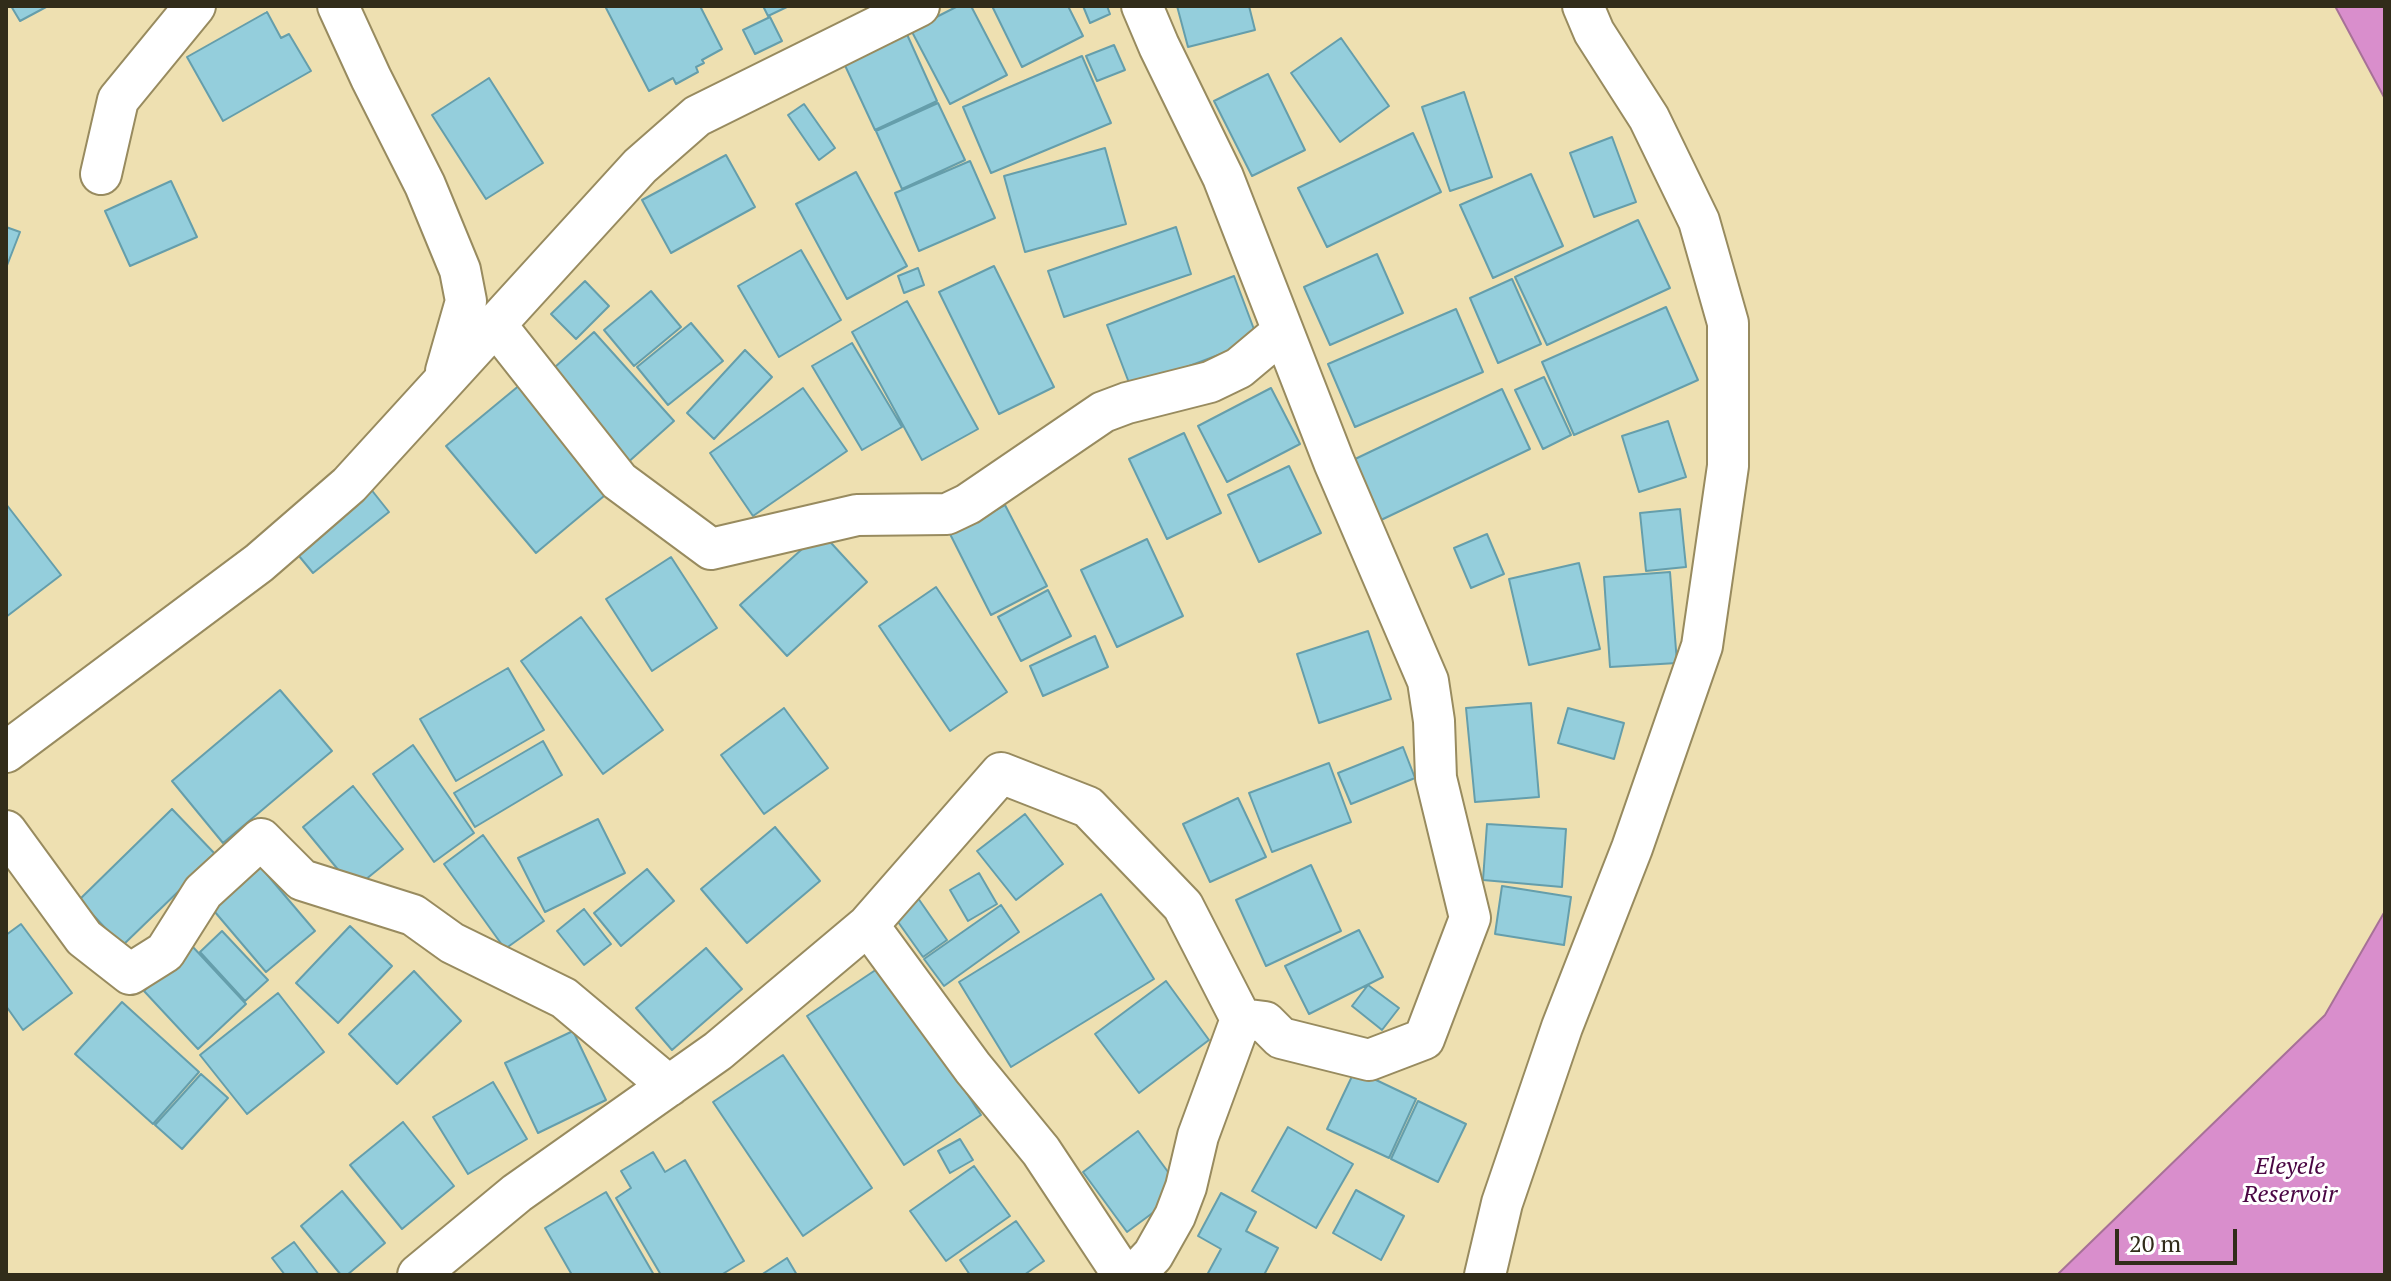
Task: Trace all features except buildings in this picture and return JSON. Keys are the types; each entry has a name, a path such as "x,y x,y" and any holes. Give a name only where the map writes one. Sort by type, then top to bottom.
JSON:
{"street":[{"path":"101,174 118,100 195,6"},
{"path":"338,6 425,185 460,270 466,301 444,379"},
{"path":"6,752 307,524 349,485 640,166 697,116 919,6"},
{"path":"1142,6 1223,177 1334,462 1428,681 1434,721 1436,778 1470,918 1424,1039 1369,1060 1281,1038 1265,1022 1241,1019"},
{"path":"1485,1275 1502,1203 1557,1042 1632,848 1702,646 1728,466 1728,323 1699,221 1649,118 1594,32 1583,6"},
{"path":"495,324 619,481 711,549 857,515 947,514 968,504 1103,412 1210,382 1239,368 1282,332"},
{"path":"418,1275 517,1193 718,1051 868,925 1001,773 1088,807 1183,906 1241,1019 1198,1136 1186,1187 1175,1216 1153,1255 1134,1275"},
{"path":"6,831 84,938 130,974 165,952 203,892 261,839 302,880 413,915 452,943 564,998 669,1086"},
{"path":"868,925 973,1068 1041,1151 1123,1275"}],"water":[{"path":"2335,6 2385,6 2385,99"},
{"name":"Eleyele Reservoir","path":"2385,911 2385,1275 2057,1275 2325,1015"}]}
